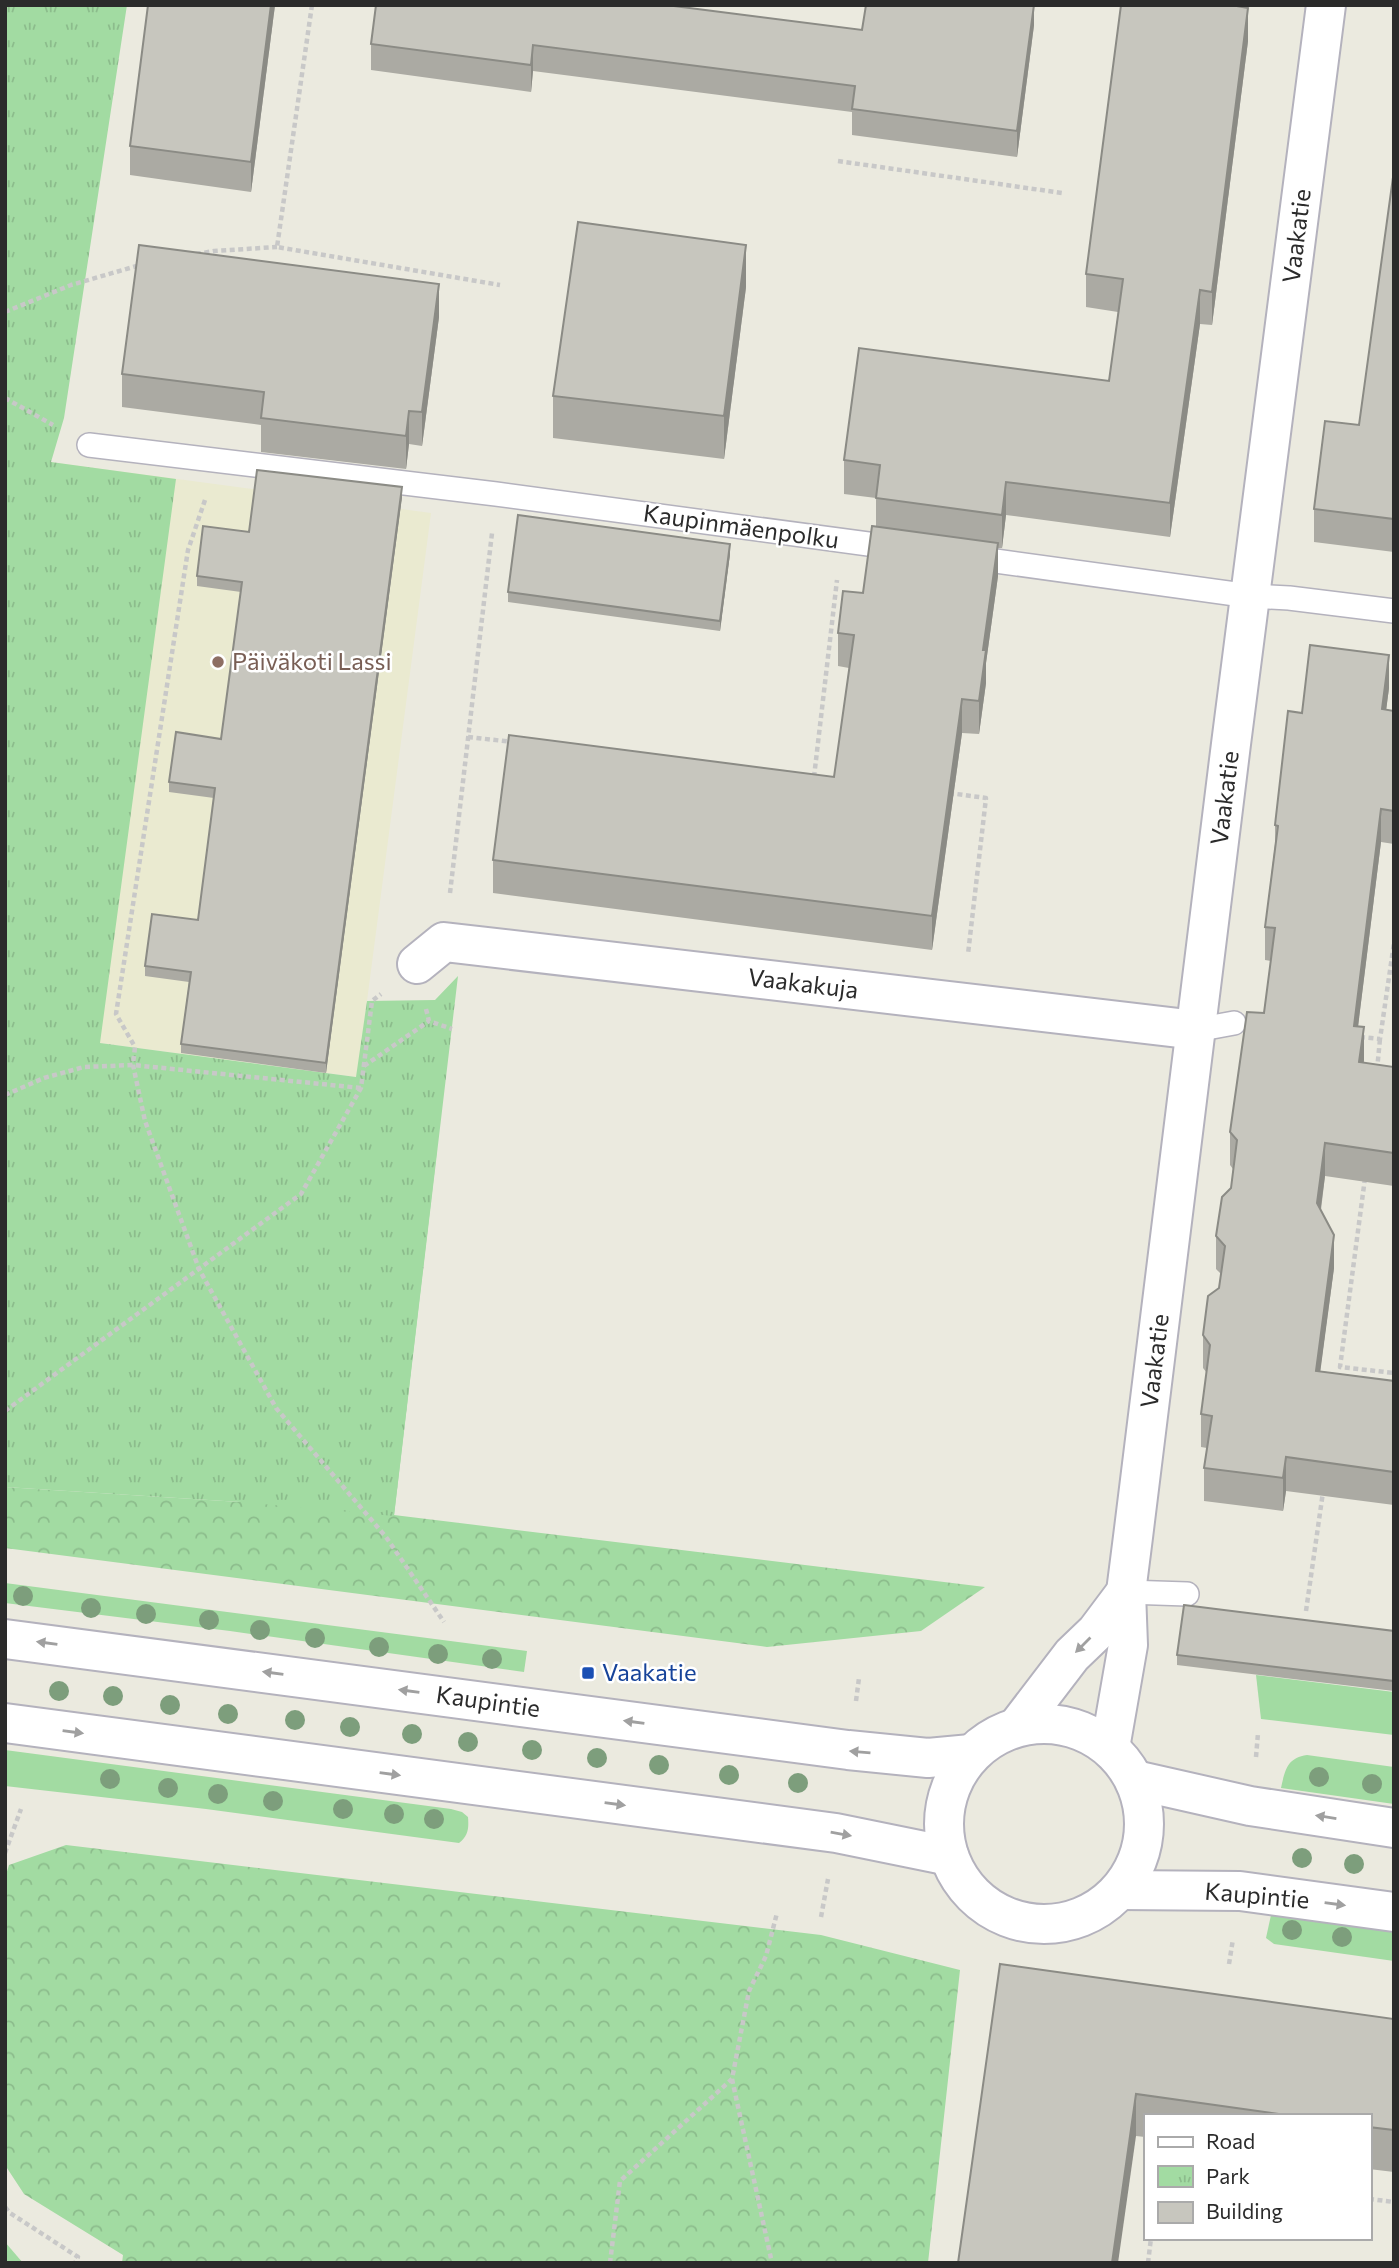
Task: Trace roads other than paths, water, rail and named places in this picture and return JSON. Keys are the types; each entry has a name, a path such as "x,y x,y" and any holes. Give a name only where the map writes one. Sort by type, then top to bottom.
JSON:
{"main road":[{"name":"Vaakatie","path":"1110,1748 1128,1645 1126,1592 1326,5"},
{"name":"Vaakakuja","path":"431,953 962,1003 1196,1030"},
{"name":"Vaakatie","path":"1017,1727 1072,1655 1096,1632 1126,1592"},
{"name":"Kaupintie","path":"5,1639 848,1751 928,1758 971,1754"},
{"path":"5,1723 836,1833 949,1856"},
{"path":"1050,1723 1083,1730 1110,1748 1135,1780 1144,1808 1145,1838 1136,1866 1120,1890 1097,1910 1070,1922 1039,1925 1010,1919 984,1904 963,1882 949,1856 944,1829 946,1802 956,1776 971,1754 992,1737 1017,1727 1050,1723"},
{"path":"1135,1780 1250,1806 1394,1828"},
{"name":"Kaupintie","path":"1120,1890 1241,1891 1394,1912"}],"lane":[{"name":"Kaupinmäenpolku","path":"89,445 496,494 922,551"},
{"path":"949,555 1250,596 1394,611"},
{"path":"1196,1030 1234,1023"},
{"path":"1126,1592 1187,1594"}],"place":[{"name":"Päiväkoti Lassi","path":"218,662"},
{"name":"Vaakatie","path":"588,1673"}]}
